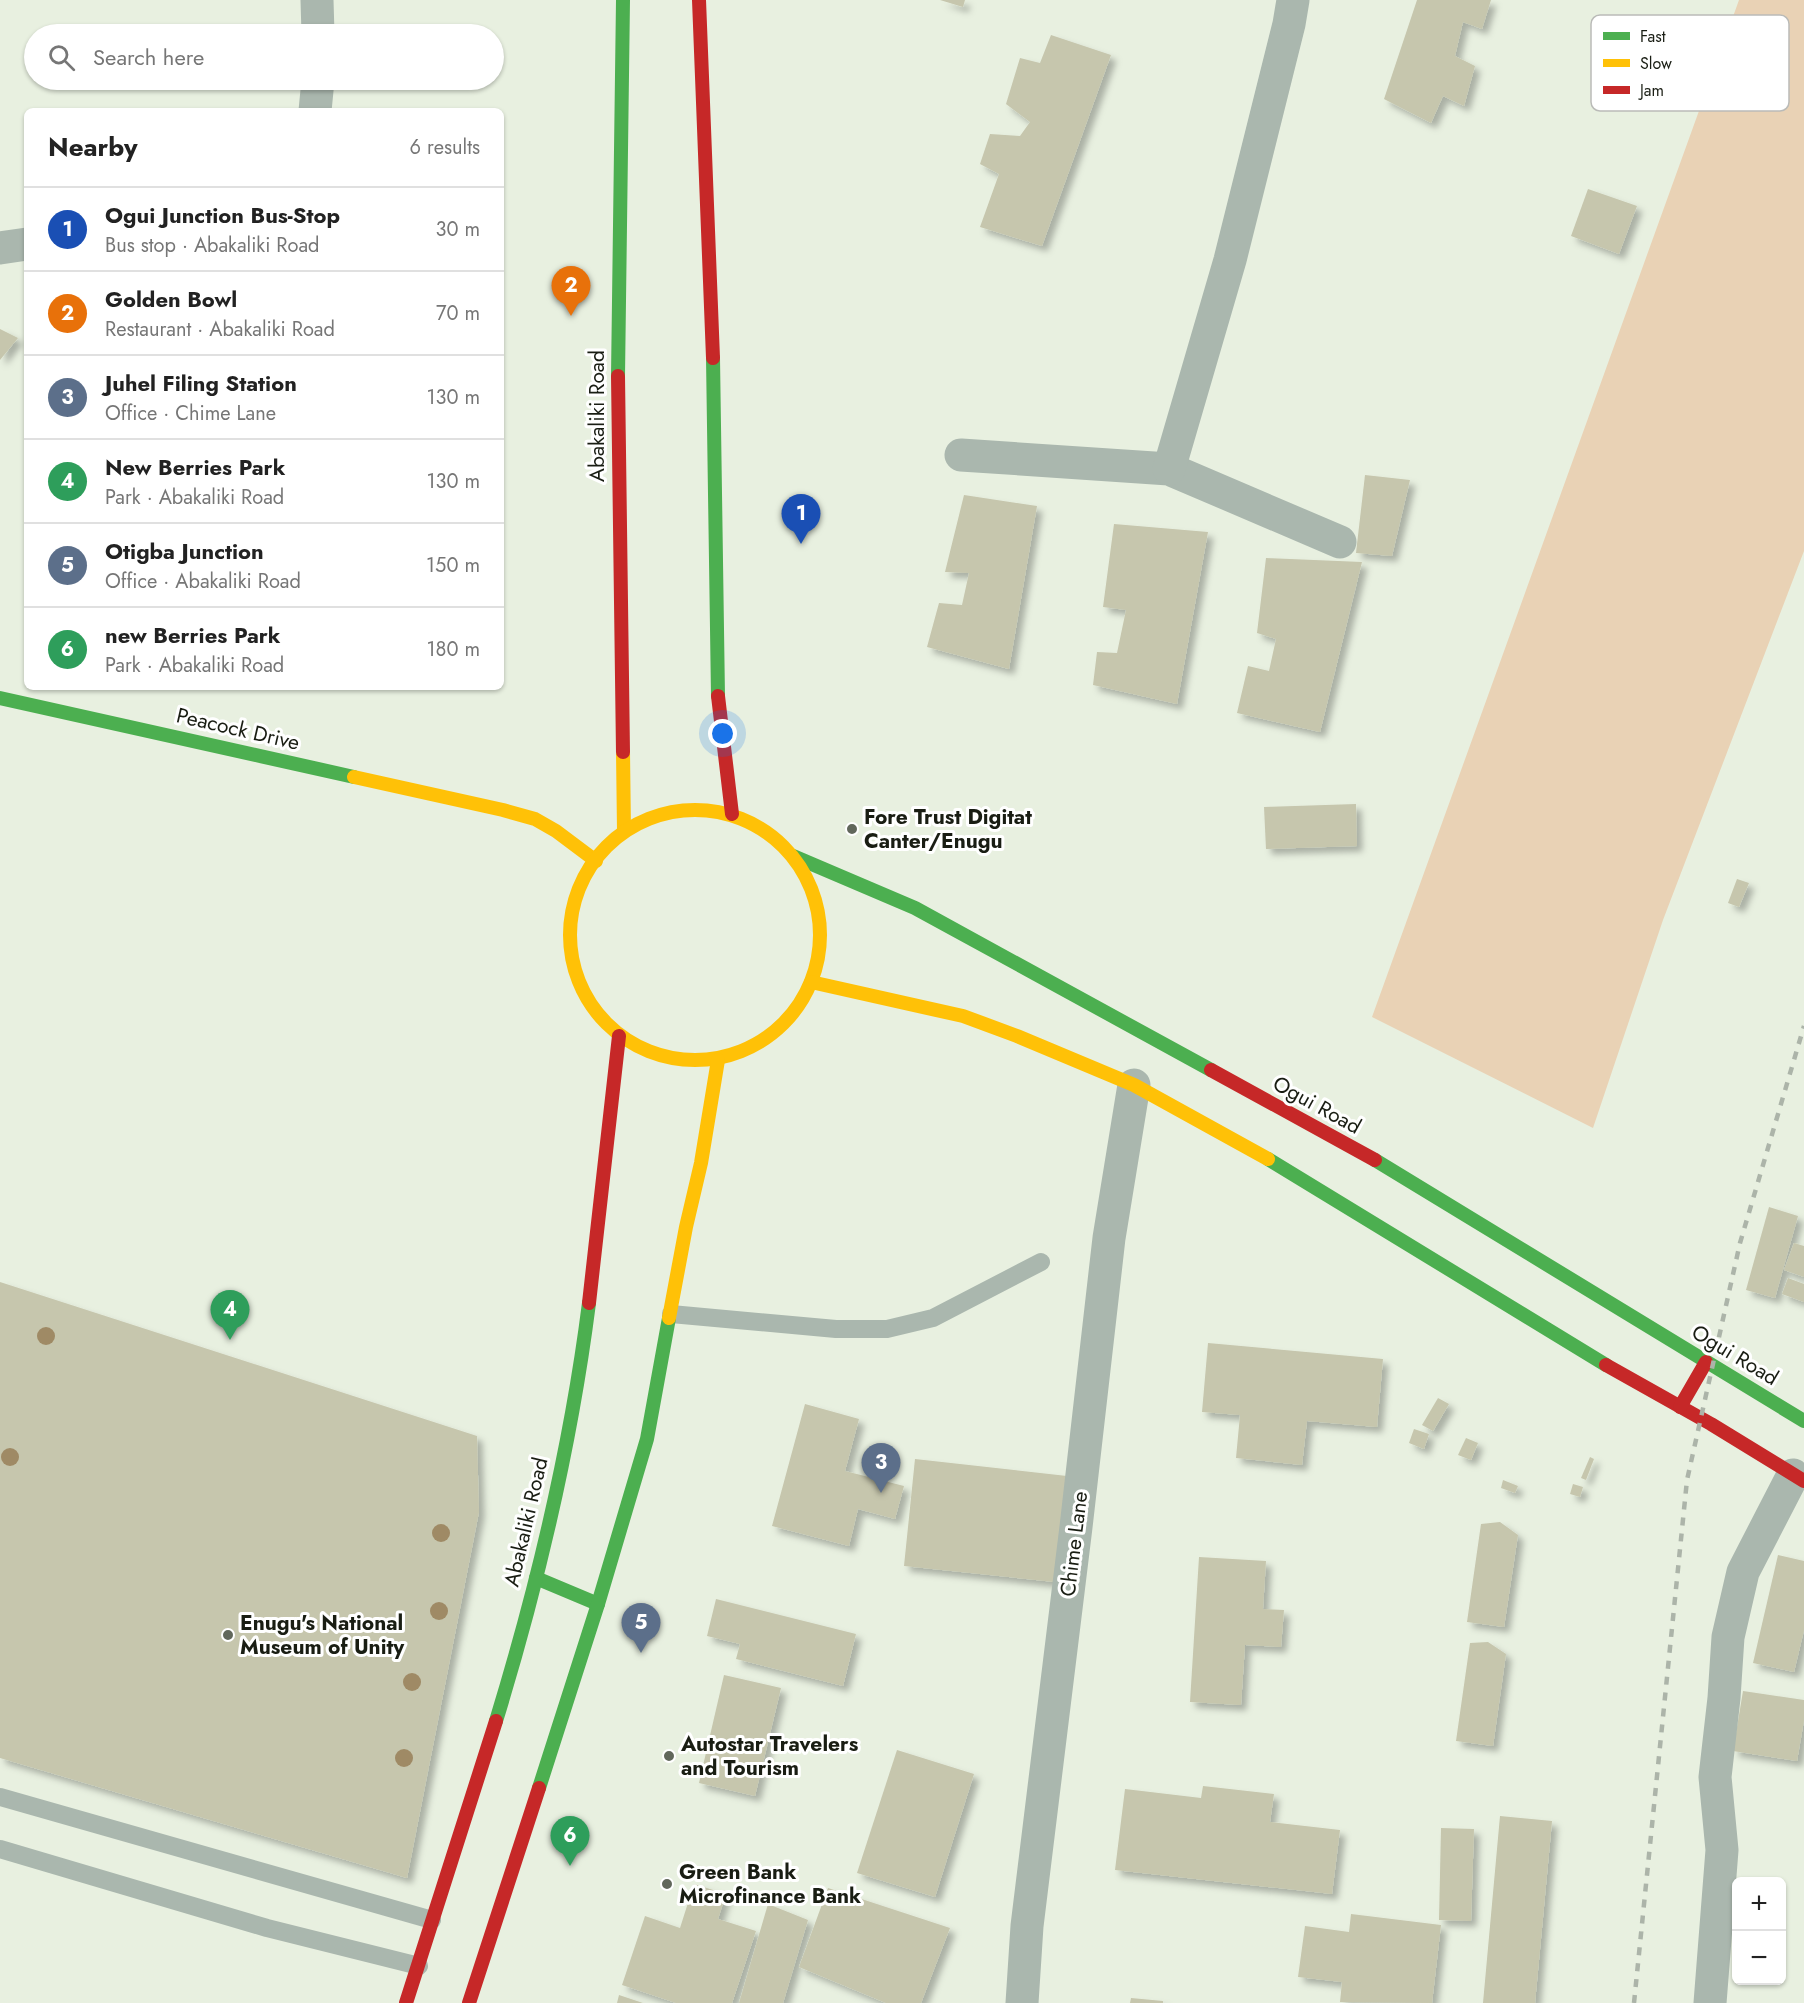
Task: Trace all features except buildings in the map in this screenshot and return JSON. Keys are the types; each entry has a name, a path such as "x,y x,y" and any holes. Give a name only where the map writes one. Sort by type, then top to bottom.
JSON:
{"main road":[{"name":"Abakaliki Road","path":"622,0 618,400 624,831"},
{"path":"699,0 713,365 717,691 732,814"},
{"name":"Peacock Drive","path":"0,698 535,819 556,831 596,861"},
{"path":"695,808 732,814 755,824 776,838 793,856 811,887 817,904 821,930 818,957 811,982 796,1010 774,1033 747,1050 717,1060 683,1061 649,1053 619,1036 597,1015 581,990 571,960 569,929 574,899 586,871 624,831 658,814 695,808"},
{"name":"Ogui Road","path":"793,856 915,908 1397,1172 1804,1421"},
{"path":"811,982 963,1016 1134,1085 1261,1154 1615,1371 1711,1424 1799,1478"},
{"name":"Abakaliki Road","path":"406,2003 500,1707 536,1578 562,1468 598,1241 619,1036"},
{"path":"468,2003 598,1604 646,1439 686,1227 701,1163 717,1060"},
{"path":"1680,1407 1706,1362"},
{"path":"536,1578 598,1604"}],"street":[{"path":"317,0 318,24"},
{"path":"1169,469 1230,260 1293,0"},
{"path":"315,108 317,90"},
{"path":"0,248 24,244"},
{"path":"961,455 1169,469 1340,542"},
{"name":"Chime Lane","path":"1022,2003 1026,1926 1075,1538 1109,1238 1134,1085"},
{"path":"1710,2003 1722,1850 1715,1777 1728,1636 1743,1572 1799,1478"}],"lane":[{"path":"671,1314 837,1329 887,1329 933,1318 1041,1262"},
{"path":"0,1797 432,1920"},
{"path":"0,1849 267,1928 419,1966"}],"shaded area":[{"path":"1739,0 1804,0 1804,551 1663,920 1593,1128 1372,1017 1699,111 1789,111 1789,15 1734,15"}],"railway":[{"path":"1634,2003 1687,1480 1740,1243 1804,1026"}],"traffic: fast":[{"path":"618,376 623,0"},
{"path":"713,358 718,696"},
{"path":"0,698 354,777"},
{"path":"793,856 915,908 1211,1070"},
{"path":"1268,1159 1606,1365"},
{"path":"1375,1160 1804,1421"},
{"path":"496,1721 526,1618 552,1514 573,1409 589,1303"},
{"path":"539,1788 598,1604 647,1439 669,1318"},
{"path":"536,1578 598,1604"}],"traffic: slow":[{"path":"623,752 624,831"},
{"path":"354,777 535,819 556,831 596,861"},
{"path":"683,810 707,810 731,815 754,824 784,846 799,865 811,887 818,911 820,935 818,959 811,983 799,1005 784,1024 765,1039 743,1051 707,1060 683,1060 659,1055 636,1046 615,1032 598,1015 584,994 575,971 570,947 570,923 575,899 584,876 598,855 615,838 636,824 659,815 683,810"},
{"path":"811,982 963,1016 1017,1036 1134,1085 1268,1159"},
{"path":"669,1318 701,1163 718,1060"}],"traffic: jam":[{"path":"699,0 713,358"},
{"path":"618,376 623,752"},
{"path":"718,696 732,814"},
{"path":"589,1303 619,1036"},
{"path":"1211,1070 1375,1160"},
{"path":"1680,1407 1706,1362"},
{"path":"1606,1365 1711,1424 1804,1481"},
{"path":"406,2003 496,1721"},
{"path":"469,2003 539,1788"}],"place":[{"name":"Golden Bowl","path":"571,316"},
{"name":"Ogui Junction Bus-Stop","path":"801,544"},
{"name":"Fore Trust Digitat Canter/Enugu","path":"852,829"},
{"name":"New Berries Park","path":"230,1340"},
{"name":"Juhel Filing Station","path":"881,1493"},
{"name":"Enugu's National Museum of Unity","path":"228,1635"},
{"name":"Otigba Junction","path":"641,1653"},
{"name":"Autostar Travelers and Tourism","path":"669,1756"},
{"name":"new Berries Park","path":"570,1866"},
{"name":"Green Bank Microfinance Bank","path":"667,1884"}]}
